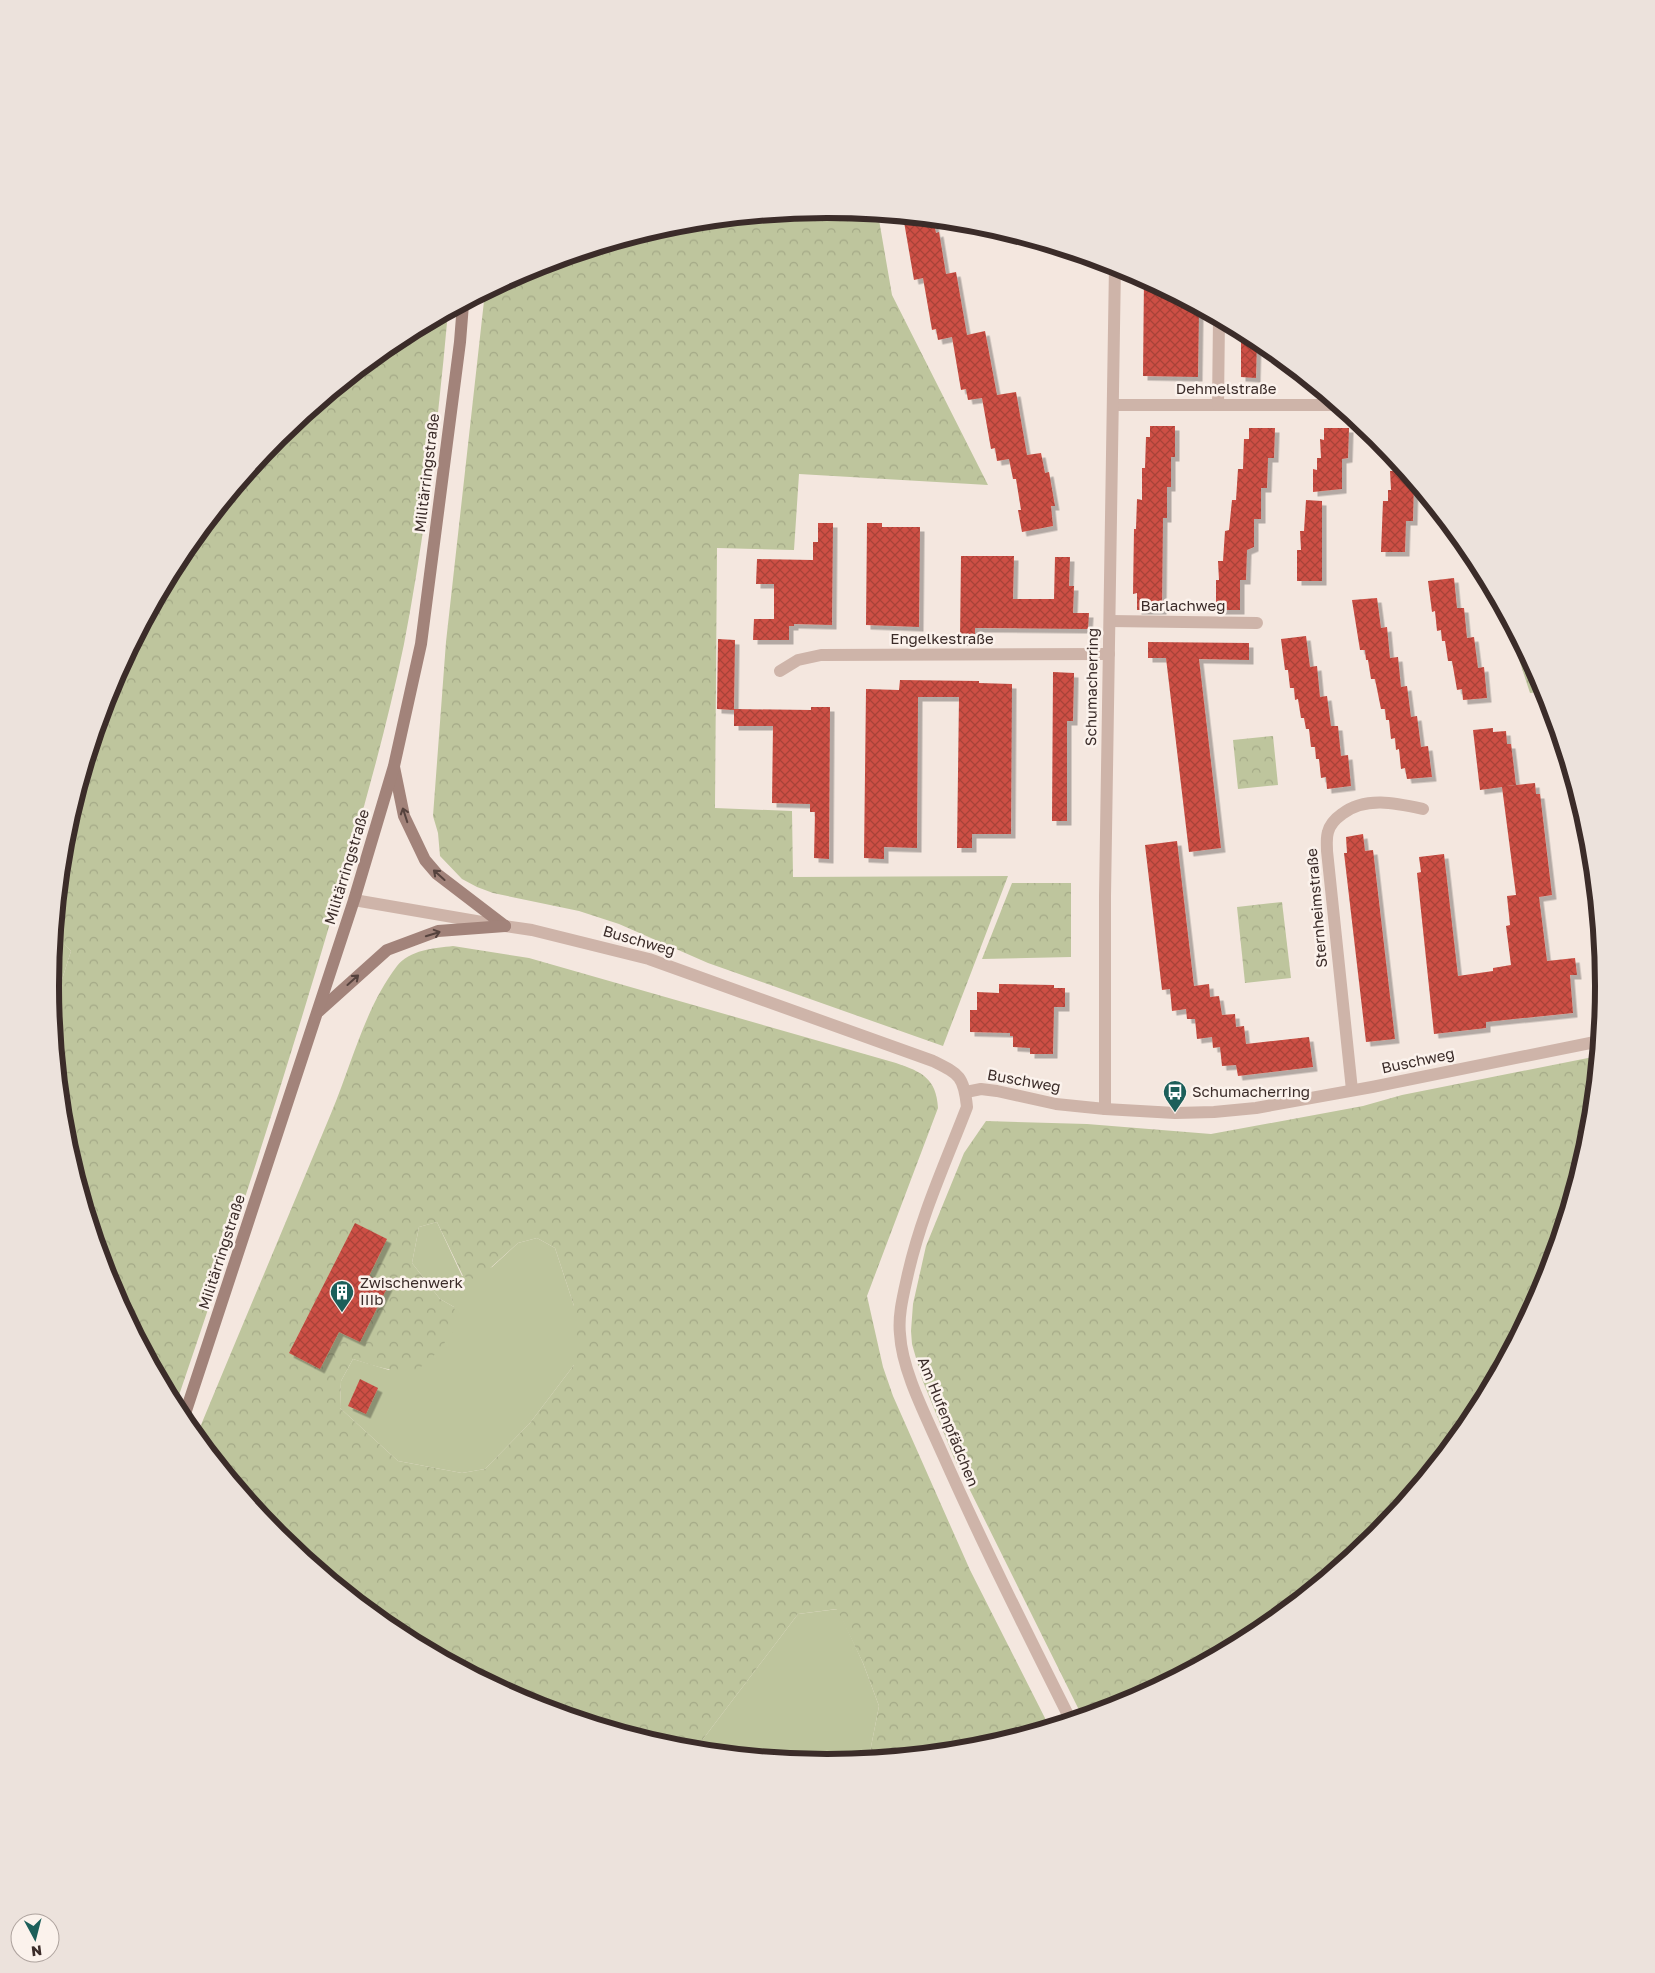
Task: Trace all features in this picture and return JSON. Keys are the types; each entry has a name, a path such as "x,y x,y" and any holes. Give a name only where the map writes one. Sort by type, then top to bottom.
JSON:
{"main road":[{"name":"Militärringstraße","path":"186,1411 319,1011 394,766 421,644 462,310"},
{"path":"394,766 404,816 425,860 437,874 505,926"},
{"path":"319,1011 387,950 438,931 505,926"}],"street":[{"name":"Schumacherring","path":"1105,1109 1104,896 1115,273"},
{"path":"1218,405 1219,325"},
{"name":"Dehmelstraße","path":"1114,405 1329,405"},
{"name":"Barlachweg","path":"1110,621 1257,623"},
{"name":"Engelkestraße","path":"780,671 798,660 821,656 1109,654"},
{"name":"Sternheimstraße","path":"1352,1090 1327,851 1328,833 1334,820 1352,806 1378,802 1423,810"},
{"name":"Buschweg","path":"354,900 532,930 649,958 933,1060 957,1073 966,1092 980,1089 997,1091 1056,1104 1175,1113 1256,1108 1372,1087 1594,1042"},
{"name":"Am Hufenpfädchen","path":"966,1092 967,1107 931,1196 912,1255 902,1298 900,1334 905,1364 983,1545 1068,1716"}],"green space":[{"path":"777,219 879,219 892,295 988,485 799,474 794,550 717,548 715,808 792,811 793,877 1008,876 943,1046 708,963 619,924 579,911 493,893 462,879 440,856 438,833 433,816 446,642 484,298 533,276 580,259 629,244 678,233 727,224"},
{"path":"447,319 425,520 412,603 388,716 359,824 292,1050 235,1229 178,1398 138,1327 117,1281 85,1185 65,1087 60,1037 59,989 71,951 60,939 60,936 65,886 85,788 117,692 138,646 162,602 188,559 218,519 284,443 360,377 400,347"},
{"path":"1511,634 1538,692 1530,693"},
{"path":"1273,736 1278,785 1238,789 1233,740"},
{"path":"1012,883 1071,883 1071,957 982,959"},
{"path":"1282,902 1291,978 1245,983 1237,907"},
{"path":"60,939 71,951 59,989"},
{"path":"453,946 529,958 896,1063 920,1073 931,1083 937,1098 938,1108 867,1296 883,1367 893,1396 970,1570 1047,1723 977,1740 928,1749 870,1754 879,1706 863,1663 837,1609 798,1614 699,1744 629,1729 580,1714 533,1697 487,1676 400,1626 321,1564 284,1530 218,1454 199,1429 332,1111 360,1036 376,1000 397,966 408,956 431,949","holes":["437,1222 463,1276 477,1280 518,1243 537,1238 555,1248 574,1306 574,1365 530,1423 485,1469 462,1473 398,1461 340,1408 341,1381 353,1359 393,1370 415,1370 433,1357 458,1324 454,1307 440,1299 412,1263 419,1227"]},
{"path":"1593,1057 1590,1087 1570,1185 1538,1281 1517,1327 1467,1414 1437,1454 1371,1530 1334,1564 1255,1626 1212,1652 1168,1676 1122,1697 1080,1712 954,1458 922,1379 912,1344 913,1304 926,1246 964,1153 986,1121 1087,1124 1211,1134 1363,1106 1402,1095"},
{"path":"437,1222 462,1276 492,1267 518,1243 537,1238 555,1248 574,1306 574,1365 530,1423 485,1469 462,1473 398,1461 340,1408 341,1381 353,1359 389,1370 454,1307 440,1299 412,1263 419,1227"},
{"path":"838,1609 863,1663 879,1706 870,1754 777,1754 699,1744 798,1614"}],"building":[{"path":"904,222 934,225 936,233 939,232 946,274 956,272 967,335 985,331 997,395 1016,392 1027,455 1041,453 1045,473 1049,472 1055,506 1051,506 1053,526 1022,532 1016,479 1013,479 1009,459 997,461 995,448 991,449 982,398 968,400 966,389 961,390 952,337 938,340 936,329 932,330 923,278 914,280"},
{"path":"1144,286 1199,314 1198,377 1143,376"},
{"path":"1241,339 1257,348 1256,378 1241,377"},
{"path":"1150,426 1175,426 1175,457 1171,457 1171,487 1167,487 1167,518 1163,518 1162,610 1137,610 1137,593 1133,594 1134,529 1136,529 1137,499 1142,500 1142,468 1145,468 1146,437 1150,437"},
{"path":"1249,428 1275,428 1274,458 1268,458 1267,488 1261,488 1261,519 1254,519 1254,547 1247,550 1246,580 1240,580 1240,610 1216,610 1216,580 1219,580 1218,561 1223,561 1225,531 1229,530 1232,500 1236,500 1238,469 1243,469 1244,439 1249,439"},
{"path":"1324,428 1349,428 1348,458 1342,459 1342,489 1313,492 1313,469 1317,470 1317,458 1321,458 1320,439 1324,440"},
{"path":"1395,469 1414,491 1413,521 1406,521 1405,552 1381,552 1383,501 1388,501 1388,490 1391,490 1390,471 1395,471"},
{"path":"1306,500 1322,501 1322,581 1297,581 1297,550 1301,550 1300,531 1304,531"},
{"path":"818,523 833,523 832,625 794,624 794,626 789,626 789,640 753,640 754,619 774,619 774,584 756,584 757,559 813,560 813,542 818,542"},
{"path":"867,523 882,523 882,527 920,527 919,627 866,625"},
{"path":"961,556 1014,556 1013,599 1054,599 1055,557 1070,557 1069,586 1074,586 1073,613 1089,613 1088,629 975,628 975,641 960,641"},
{"path":"1454,578 1457,608 1464,608 1467,638 1474,637 1478,668 1484,667 1487,698 1463,700 1462,689 1457,690 1452,661 1448,661 1441,630 1437,631 1435,611 1432,612 1428,581"},
{"path":"1377,598 1381,628 1387,627 1390,658 1398,657 1401,687 1407,686 1411,717 1417,716 1421,747 1428,746 1432,777 1407,779 1405,768 1401,769 1399,749 1396,750 1395,738 1391,739 1389,720 1386,720 1385,709 1381,709 1375,679 1371,679 1365,650 1360,650 1352,600"},
{"path":"1306,636 1310,667 1317,666 1320,697 1327,696 1331,726 1338,726 1341,756 1348,755 1351,786 1327,789 1326,777 1321,778 1319,759 1316,759 1315,747 1311,747 1309,729 1306,729 1304,718 1301,718 1298,699 1295,700 1294,688 1290,688 1288,670 1285,670 1281,639"},
{"path":"718,639 735,640 734,709 811,710 811,707 830,707 829,859 814,858 815,812 810,812 810,804 772,803 773,726 734,726 734,710 717,709"},
{"path":"1148,642 1249,643 1249,660 1199,659 1221,848 1189,852 1166,658 1148,658"},
{"path":"1053,672 1074,673 1073,721 1067,721 1067,821 1052,821"},
{"path":"900,680 979,681 979,683 1012,684 1011,834 972,834 972,848 957,848 959,697 918,697 917,848 884,847 884,859 864,858 866,689 899,690"},
{"path":"1493,728 1493,732 1506,731 1507,744 1511,744 1516,785 1507,786 1535,783 1536,794 1540,794 1552,895 1539,897 1547,961 1575,958 1577,975 1570,975 1573,1013 1486,1022 1486,1028 1434,1034 1417,873 1421,872 1419,857 1444,854 1458,976 1493,971 1493,968 1511,965 1506,926 1510,925 1507,896 1516,895 1502,787 1480,790 1473,730"},
{"path":"1363,834 1365,851 1373,850 1395,1039 1366,1042 1344,853 1347,853 1346,837"},
{"path":"1177,841 1194,986 1209,984 1210,997 1219,996 1222,1015 1235,1014 1236,1027 1244,1026 1246,1044 1309,1037 1313,1067 1238,1076 1236,1065 1222,1066 1220,1047 1213,1048 1212,1037 1197,1039 1195,1019 1187,1019 1186,1009 1172,1011 1170,989 1162,990 1145,845"},
{"path":"999,984 1054,985 1054,988 1065,988 1065,1007 1054,1007 1053,1054 1030,1054 1030,1048 1013,1047 1013,1036 1010,1036 1010,1033 970,1032 970,1010 977,1010 977,992 999,993"},
{"name":"Zwischenwerk IIIb","path":"355,1223 387,1239 369,1276 388,1286 360,1342 339,1332 320,1369 289,1353"},
{"path":"360,1379 378,1388 366,1414 348,1406"}],"place":[{"name":"Schumacherring","path":"1175,1113"},
{"name":"Zwischenwerk IIIb","path":"342,1313"}]}
